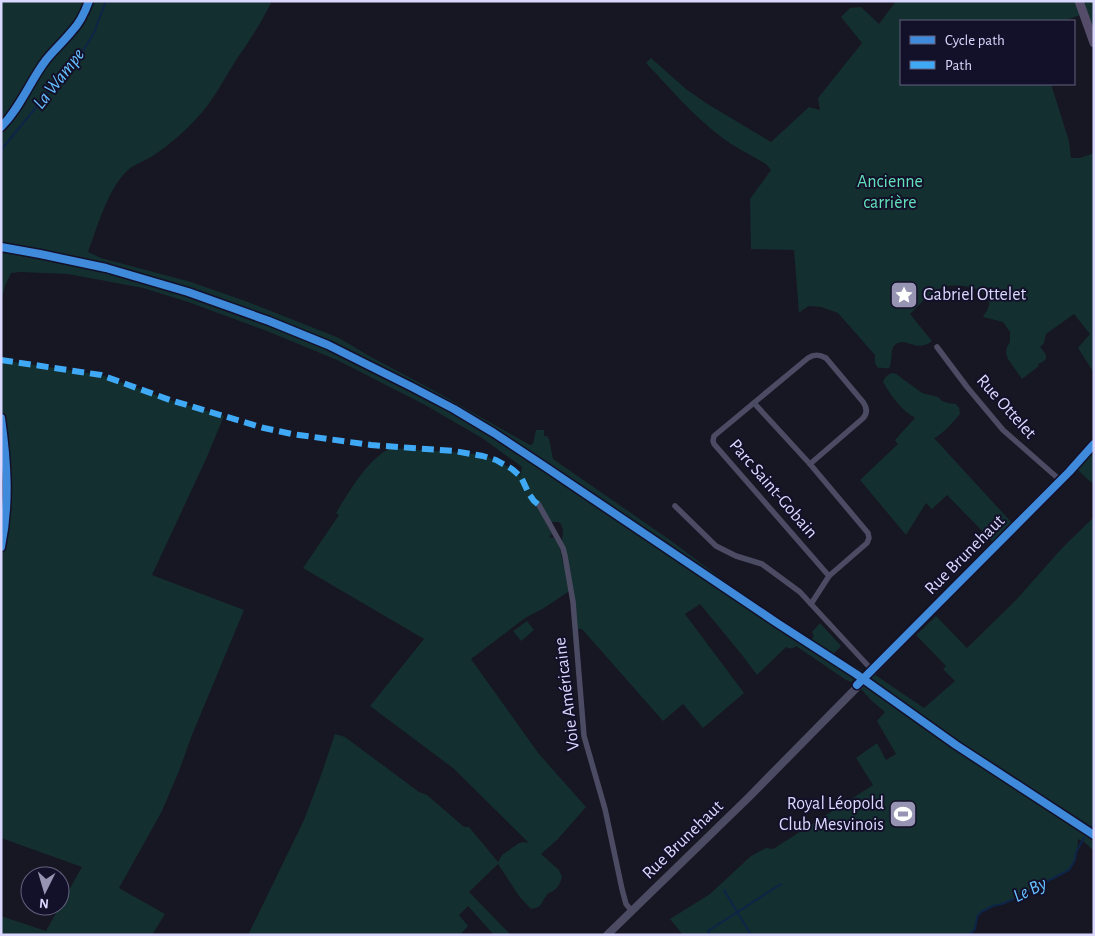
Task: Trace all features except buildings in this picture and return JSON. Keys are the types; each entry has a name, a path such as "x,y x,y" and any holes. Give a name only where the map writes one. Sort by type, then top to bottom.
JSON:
{"main road":[{"path":"1079,1 1094,43"}],"street":[{"path":"1,127 19,104 46,60 80,21 89,1"},
{"name":"Rue Ottelet","path":"937,347 1003,430 1060,480"},
{"name":"Parc Saint-Gobain","path":"810,464 864,418 866,412 863,402 826,358 818,355 811,356 713,438 714,444 829,576"},
{"path":"754,403 810,464 868,535 867,543 829,576 811,604"},
{"path":"1,418 6,462 7,497 1,547"},
{"name":"Rue Brunehaut","path":"606,935 748,798 1094,444"},
{"name":"Voie Américaine","path":"539,505 563,548 565,556 573,602 584,736 603,802 626,904 632,911"},
{"path":"675,506 716,546 736,556 762,564 800,592 872,670"}],"green space":[{"path":"1,1 272,1 252,37 213,98 201,113 169,145 131,168 119,181 103,211 88,252 101,258 191,282 339,338 530,445 533,444 536,430 544,430 544,436 547,436 549,439 553,459 670,540 743,595 741,599 808,643 814,636 812,632 820,623 841,646 830,658 834,661 838,658 863,671 851,682 796,646 794,648 786,647 757,675 700,604 685,614 744,693 703,728 683,704 663,721 582,629 575,629 571,590 525,618 471,659 539,754 586,807 557,840 541,854 559,870 562,877 557,888 548,894 539,906 531,909 519,896 498,864 469,892 511,935 494,935 468,906 459,915 468,926 460,935 248,935 304,820 335,734 345,737 419,792 427,795 464,827 469,827 498,862 502,855 519,843 529,843 453,768 370,706 424,639 303,568 339,515 336,513 360,476 375,459 391,448 482,456 501,463 520,476 522,467 482,438 425,405 337,360 267,331 188,302 143,288 68,274 20,272 11,273 1,301","holes":["558,522 563,530 564,568 559,544 554,538 549,537 552,534 546,524"]},
{"name":"Ancienne carrière","path":"896,1 1094,1 1094,43 1083,14 1067,20 900,20 900,85 1051,85 1069,141 1071,158 1080,158 1094,153 1094,373 1078,348 1090,334 1074,314 1046,334 1044,343 1040,347 1046,354 1046,359 1022,379 1006,353 1010,342 1010,332 1003,322 983,317 989,306 987,297 977,289 956,285 944,287 934,292 910,314 932,341 922,346 905,342 898,343 893,347 889,368 878,368 875,363 875,355 838,313 821,307 809,306 799,313 794,250 751,249 750,199 771,170 766,164 731,144 710,128 646,63 651,58 686,89 706,103 771,142 809,107 820,110 818,98 862,43 841,17 850,8 861,7 879,24"},
{"path":"1,360 101,375 170,400 224,416 152,575 244,610 162,811 119,888 165,914 152,935 1,935 1,916 46,931 54,916 70,916 70,888 82,867 1,838 1,547 6,512 1,418"},
{"path":"892,373 922,393 938,397 948,403 956,404 959,408 960,414 944,431 934,438 1012,523 994,543 947,495 932,509 926,503 906,535 860,480 898,444 895,440 915,418 897,402 883,382 886,376"},
{"path":"1094,444 1094,484 1074,467"},
{"path":"1094,517 1094,851 1078,839 1073,865 1068,871 1011,901 983,910 978,916 973,932 969,935 683,935 670,919 710,894 751,856 766,848 773,849 873,785 856,758 877,743 886,760 896,754 877,721 885,712 857,685 871,672 924,708 955,681 943,669 946,666 916,635 936,616 967,648 1017,599 1063,547"},
{"path":"527,621 534,630 521,641 513,631"}],"waterway":[{"name":"La Wampe","path":"1,150 84,49 93,35 106,1"},
{"name":"Le By","path":"969,935 975,929 977,917 981,912 1021,896 1069,870 1084,838"},
{"path":"710,935 708,931 781,884"},
{"path":"724,890 751,935"}],"marked path":[{"path":"1,360 101,375 170,400 264,428 292,434 371,445 454,451 483,456 496,460 512,469 521,477 529,494 539,505"}],"cycle path":[{"path":"1,127 8,120 46,60 77,24 89,1"},
{"path":"1,247 106,268 188,292 269,321 328,345 454,409 544,466 856,674 956,745 1094,835"},
{"path":"1,418 7,482 6,515 1,547"},
{"path":"857,685 1069,472 1094,444"}],"place":[{"name":"Gabriel Ottelet","path":"904,295"},
{"name":"Royal Léopold Club Mesvinois","path":"903,814"}]}
